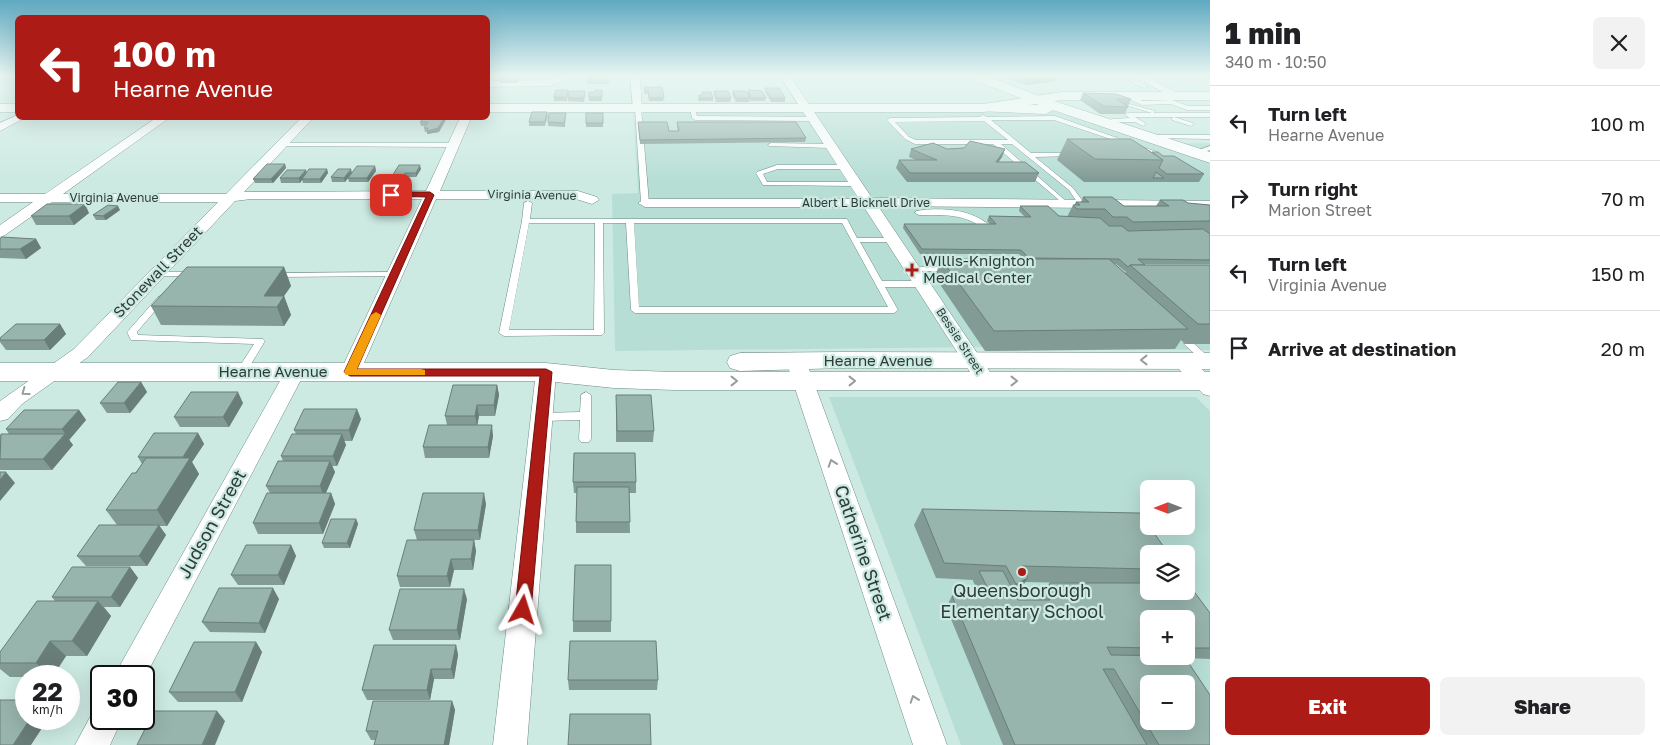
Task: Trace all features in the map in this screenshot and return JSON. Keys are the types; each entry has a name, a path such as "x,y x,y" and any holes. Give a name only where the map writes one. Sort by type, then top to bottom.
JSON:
{"main road":[{"path":"980,111 1069,111 1112,122 1147,137 1210,158"},
{"name":"Hearne Avenue","path":"0,372 546,372 614,379 799,371 1201,368"}],"street":[{"path":"740,111 809,114 980,111"},
{"name":"Bessie Street","path":"807,111 979,371"},
{"path":"0,128 15,120"},
{"path":"0,232 160,120"},
{"name":"Stonewall Street","path":"0,414 15,399 81,353 305,120"},
{"path":"350,372 465,120"},
{"name":"Albert L Bicknell Drive","path":"645,199 849,204 862,194 915,208 1066,204 1210,205"},
{"name":"Virginia Avenue","path":"0,198 228,198 244,203 578,195 592,200 577,203 528,203 429,199"},
{"name":"Albert L Bicknell Drive","path":"1084,204 1098,196 1210,196"},
{"name":"Catherine Street","path":"799,371 930,745"},
{"name":"Judson Street","path":"135,665 295,372"},
{"path":"510,745 546,372"},
{"path":"92,745 100,730"}],"lane":[{"path":"638,111 645,199"},
{"path":"980,111 1070,189 1084,204"},
{"path":"1014,142 915,142 907,138 890,120 980,111 1065,120 1154,152 1130,154"},
{"path":"1146,111 1191,124"},
{"path":"1112,122 1143,124 1128,115 1210,115"},
{"path":"1147,137 1210,136"},
{"path":"994,142 1066,204"},
{"path":"280,145 454,145"},
{"path":"771,145 830,146"},
{"path":"1194,153 1210,148"},
{"path":"1029,154 1083,154"},
{"path":"844,167 777,168 759,173 765,184 862,194"},
{"path":"528,203 504,333 599,333 600,221"},
{"path":"915,208 925,221"},
{"path":"915,208 970,215 981,220 989,229"},
{"path":"526,221 600,221 630,221 844,221 894,310 635,310 630,221"},
{"path":"854,240 892,240"},
{"path":"912,269 961,269"},
{"path":"156,274 202,274"},
{"path":"183,274 132,332 134,338 260,341 241,372"},
{"path":"269,275 394,274"},
{"path":"879,284 922,284"},
{"path":"585,439 586,395"},
{"path":"542,417 585,416"}],"shaded area":[{"name":"Willis-Knighton Medical Center","path":"1055,111 1155,144 1210,143 1210,350 979,347 615,351 612,194 638,193 633,112"},
{"name":"Queensborough Elementary School","path":"829,397 1196,397 1210,411 1210,745 961,745"}],"building":[{"path":"532,112 547,112 545,122 529,122"},
{"path":"549,113 566,113 564,123 548,122"},
{"path":"586,113 603,113 603,123 586,123"},
{"path":"422,120 443,120 438,128 427,131 428,128 424,128 428,122 420,122"},
{"path":"638,122 667,122 669,131 679,131 677,122 796,122 806,138 640,140"},
{"path":"1067,139 1131,139 1163,160 1095,159"},
{"path":"970,141 1005,149 996,162 1025,162 1039,173 910,173 899,160 937,160 911,149 933,143 947,149 964,148"},
{"path":"1152,152 1158,152 1163,156 1174,156 1204,174 1167,174 1159,168 1163,160"},
{"path":"267,164 285,164 271,179 253,179"},
{"path":"399,165 420,165 416,173 405,173 402,178 391,178"},
{"path":"357,166 375,166 367,178 348,178"},
{"path":"309,169 327,169 320,179 302,179"},
{"path":"338,169 351,169 344,178 331,177"},
{"path":"287,170 306,170 299,178 280,178"},
{"path":"1156,172 1164,178 1153,178"},
{"path":"1083,197 1112,197 1124,206 1169,206 1160,200 1183,200 1188,203 1210,205 1210,221 1133,222 1127,217 1113,217 1105,209 1077,209 1073,205 1080,205 1076,202 1089,202"},
{"path":"47,204 85,204 69,216 31,216"},
{"path":"108,205 118,206 103,216 93,215"},
{"path":"1020,206 1048,206 1059,216 1100,218 1109,226 1122,226 1128,231 1203,229 1210,234 1210,260 1138,259 1145,265 1130,265 1128,267 1119,259 1029,258 1021,250 922,249 904,224 996,224 989,216 1031,217"},
{"path":"2,237 36,239 20,249 0,249 0,239"},
{"path":"941,259 1109,259 1188,329 994,331"},
{"path":"1130,265 1210,265 1210,324 1198,324"},
{"path":"187,267 284,267 264,296 284,296 277,307 151,306"},
{"path":"16,324 60,324 44,340 0,340"},
{"path":"118,382 141,382 124,403 100,403"},
{"path":"453,385 497,385 494,405 477,405 475,416 445,416"},
{"path":"191,392 238,392 223,417 174,417"},
{"path":"616,395 651,395 654,431 617,431"},
{"path":"304,409 357,409 349,430 294,430"},
{"path":"24,410 79,410 62,429 6,429"},
{"path":"429,425 492,425 488,447 423,447"},
{"path":"154,433 198,433 183,457 138,457"},
{"path":"1,434 65,434 43,459 0,459"},
{"path":"292,434 342,434 333,456 281,456"},
{"path":"574,453 635,453 636,482 573,482"},
{"path":"146,458 190,458 157,510 106,510 132,473 136,473"},
{"path":"278,461 330,461 320,486 266,486"},
{"path":"0,472 6,472 0,480"},
{"path":"577,487 629,487 630,522 576,522"},
{"path":"267,493 331,493 319,523 253,523"},
{"path":"423,493 484,493 478,530 414,530"},
{"path":"922,509 1140,513 1140,535 1155,535 1162,545 1140,545 1140,569 1022,566 1028,578 1016,584 1006,566 944,563"},
{"path":"331,519 356,519 347,543 322,543"},
{"path":"99,525 159,525 139,556 77,556"},
{"path":"407,540 474,540 471,559 451,559 447,576 397,576"},
{"path":"246,545 291,545 278,575 231,575"},
{"path":"575,565 611,565 611,621 573,621"},
{"path":"72,567 130,567 111,597 52,597"},
{"path":"979,571 1003,571 1018,600 1050,600 1046,592 1050,583 1140,583 1140,600 1195,600 1195,593 1210,613 1210,648 1195,648 1195,610 1140,610 1140,648 1107,647 1111,655 1140,655 1140,665 1190,665 1210,695 1210,745 1159,745 1150,730 1195,730 1195,675 1140,675 1140,713 1114,669 1103,669 1147,745 1015,745 952,596 992,597"},
{"path":"219,588 273,588 259,623 202,622"},
{"path":"400,589 464,589 457,630 389,630"},
{"path":"37,601 98,601 72,641 50,641 36,663 0,663 0,652"},
{"path":"570,641 656,641 658,680 568,680"},
{"path":"194,642 256,642 235,692 169,692"},
{"path":"374,645 456,645 451,669 431,669 427,690 362,690"},
{"path":"0,700 15,700 15,730 23,730 13,745 0,745"},
{"path":"373,701 452,701 444,745 374,745 378,731 366,731"},
{"path":"155,711 217,711 202,745 137,745 144,730 155,730"},
{"path":"570,714 650,714 651,745 568,745"}],"slow traffic":[{"path":"376,315 350,372 421,372"}],"place":[{"name":"Willis-Knighton Medical Center","path":"912,270"},
{"name":"Queensborough Elementary School","path":"1022,572"}],"route":[{"path":"391,195 430,195 350,372 546,372 523,610"}]}
